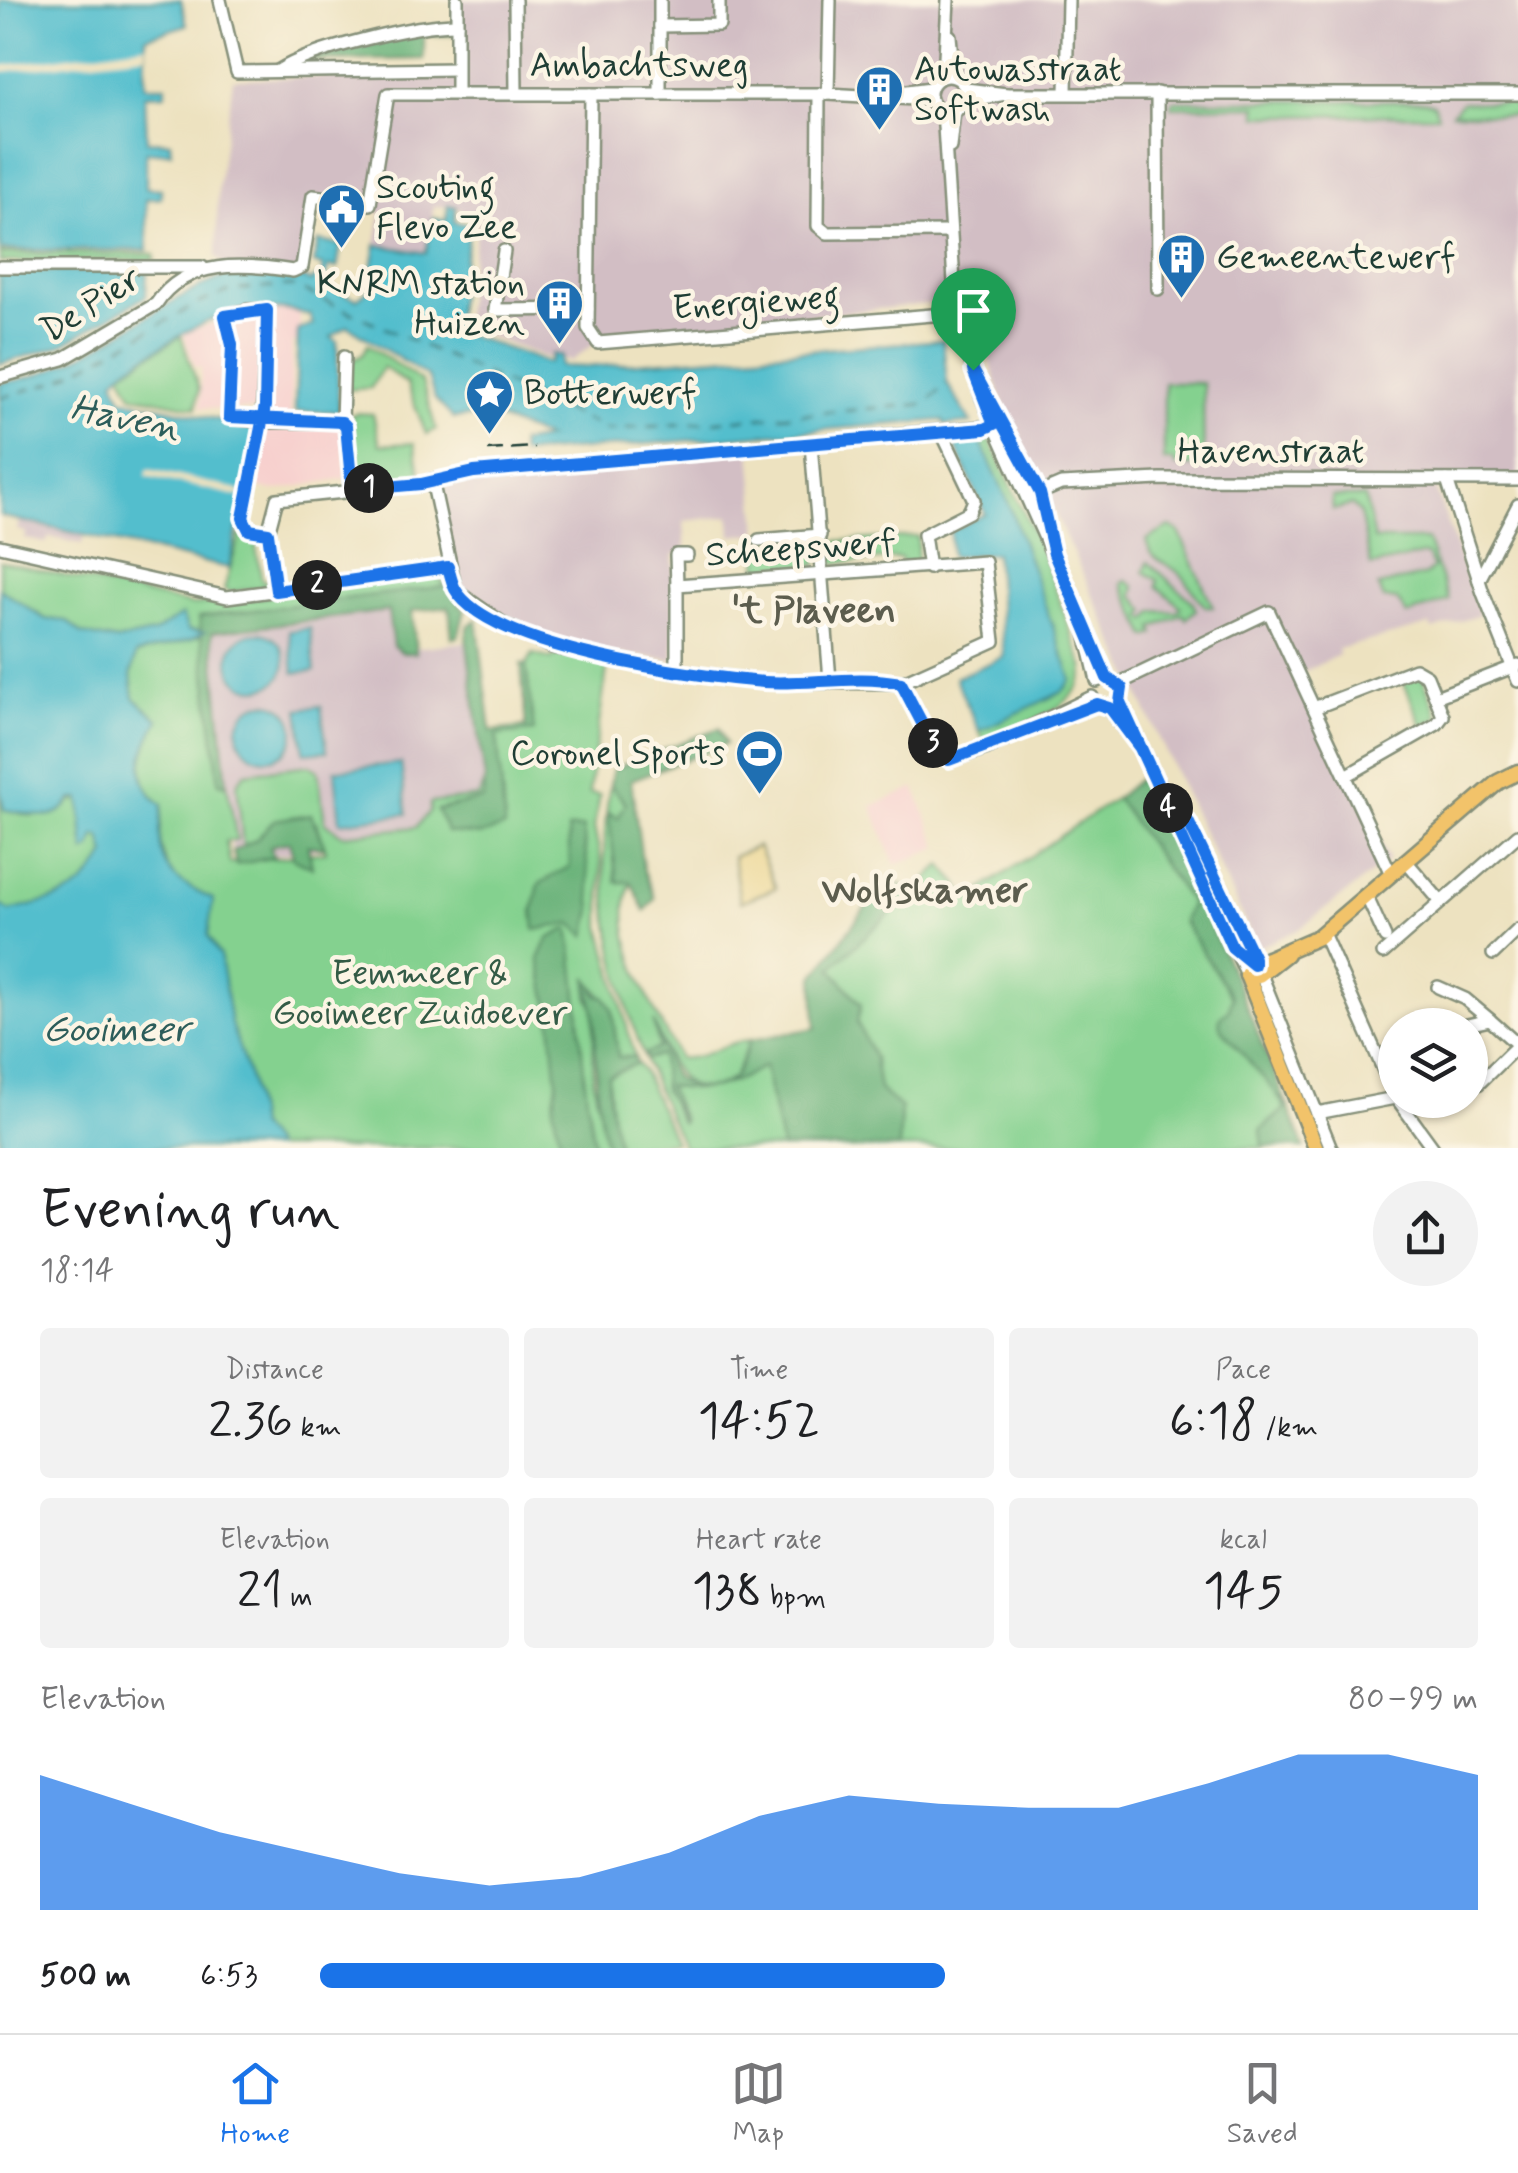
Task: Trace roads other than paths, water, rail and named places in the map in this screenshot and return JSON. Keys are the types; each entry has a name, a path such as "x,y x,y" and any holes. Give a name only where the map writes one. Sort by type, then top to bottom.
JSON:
{"main road":[{"path":"1316,1148 1259,1006 1254,971 1323,933 1498,782 1518,772"}],"street":[{"path":"220,0 237,72 456,69"},
{"path":"457,0 457,94"},
{"path":"515,0 516,93"},
{"path":"660,0 660,94"},
{"path":"660,26 718,25 718,0"},
{"path":"830,0 818,226 827,233 947,232"},
{"path":"948,0 949,76 966,95"},
{"path":"1066,92 1068,0"},
{"path":"278,71 294,60 381,37 456,24"},
{"path":"949,76 931,94 948,111 947,232 956,312 973,370 1034,495 1054,554 1098,648 1102,679 1095,700"},
{"path":"948,111 966,95 1066,92 1518,94"},
{"path":"1156,93 1158,290"},
{"name":"Ambachtsweg","path":"388,94 931,94"},
{"name":"De Pier","path":"0,267 293,271 302,267 314,196 370,204 388,94"},
{"path":"504,251 495,310 588,309 591,94"},
{"name":"De Pier","path":"0,377 64,359 156,304 166,289 207,267"},
{"name":"Energieweg","path":"588,309 589,332 598,343 956,312"},
{"path":"268,533 249,530 243,518 262,422 267,310 225,316 232,345 229,417 262,422 342,422"},
{"path":"344,356 342,422 346,426 352,490"},
{"path":"276,591 268,533 276,499 628,459 942,433 999,424"},
{"path":"929,568 924,536 968,512 974,500 942,433"},
{"path":"811,444 830,680"},
{"name":"Havenstraat","path":"1034,495 1061,484 1160,479 1518,480"},
{"path":"432,480 456,591 474,606 541,642 678,672 766,682 901,683 934,746 949,760 960,760 1095,700 1115,705"},
{"path":"1446,480 1480,580 1516,666 1518,682"},
{"path":"1480,580 1518,505"},
{"name":"Scheepswerf","path":"758,540 820,534"},
{"path":"0,546 226,597 448,567"},
{"name":"Scheepswerf","path":"678,672 676,555 688,554"},
{"name":"Scheepswerf","path":"677,586 986,562 994,641 901,683"},
{"path":"1102,679 1120,683 1269,612 1391,874"},
{"path":"1436,697 1516,666"},
{"path":"1314,708 1415,669 1427,676 1443,716 1437,724 1346,776"},
{"path":"1120,683 1115,705 1182,819 1331,1148"},
{"path":"1182,819 1232,947 1254,971"},
{"path":"1383,953 1518,834"},
{"path":"1406,861 1441,902"},
{"path":"1366,895 1385,937"},
{"path":"1492,954 1518,930"},
{"path":"1323,933 1378,1057"},
{"path":"1438,987 1464,1000 1518,1045 1488,1074"},
{"path":"1317,1113 1378,1101"},
{"path":"1411,1118 1434,1148"}],"water":[{"path":"0,0 181,0 187,25 146,37 145,86 166,86 165,94 145,95 147,141 170,142 171,152 146,152 146,188 161,189 161,198 146,199 148,250 0,250"},
{"name":"Haven","path":"448,205 456,207 454,222 470,225 453,330 549,363 552,354 561,356 560,366 585,367 943,340 947,383 971,423 945,425 943,420 521,454 520,443 547,438 489,415 453,418 435,399 428,377 348,326 331,337 337,341 339,411 295,412 298,330 313,325 310,315 288,310 247,310 190,330 132,364 114,380 122,399 259,428 229,568 0,516 0,383 61,365 200,287 229,275 229,271 284,272 311,281 322,273 323,266 314,264 318,241 341,245 337,268 329,266 326,277 334,290 357,299 368,290 376,245 426,253 433,218 446,221"},
{"path":"0,271 147,271 146,296 60,346 0,364"},
{"path":"980,441 1007,499 1072,680 1062,692 979,731 955,678 1004,657 995,553 951,557 950,531 985,514 954,443"},
{"name":"Gooimeer","path":"0,589 45,619 67,621 82,634 117,641 153,633 182,615 188,630 204,632 190,640 136,654 131,676 134,698 159,720 144,753 143,775 152,795 162,805 160,840 166,864 182,882 213,899 208,936 220,956 231,1024 251,1083 258,1126 275,1148 0,1148 0,904 10,911 66,894 87,880 106,854 101,837 95,836 85,852 80,799 72,799 65,808 50,815 4,810 0,790"},
{"path":"310,628 315,671 294,673 289,631"},
{"path":"257,633 277,641 285,661 277,681 257,689 237,681 229,661 237,641"},
{"path":"266,703 286,711 294,731 286,751 266,759 246,751 238,731 246,711"},
{"path":"321,706 327,751 304,753 299,709"},
{"path":"401,763 407,814 340,822 335,770"}],"railway":[{"path":"488,450 535,447"}],"place":[{"name":"Autowasstraat Softwash","path":"879,132"},
{"name":"Scouting Flevo Zee","path":"341,250"},
{"name":"Gemeentewerf","path":"1181,300"},
{"name":"KNRM station Huizen","path":"560,346"},
{"name":"Botterwerf","path":"489,436"},
{"name":"Coronel Sports","path":"760,796"}],"district":[{"name":"'t Plaveen","path":"814,611"},
{"name":"Wolfskamer","path":"925,891"}],"park label":[{"name":"Eemmeer & Gooimeer Zuidoever","path":"420,994"}]}
